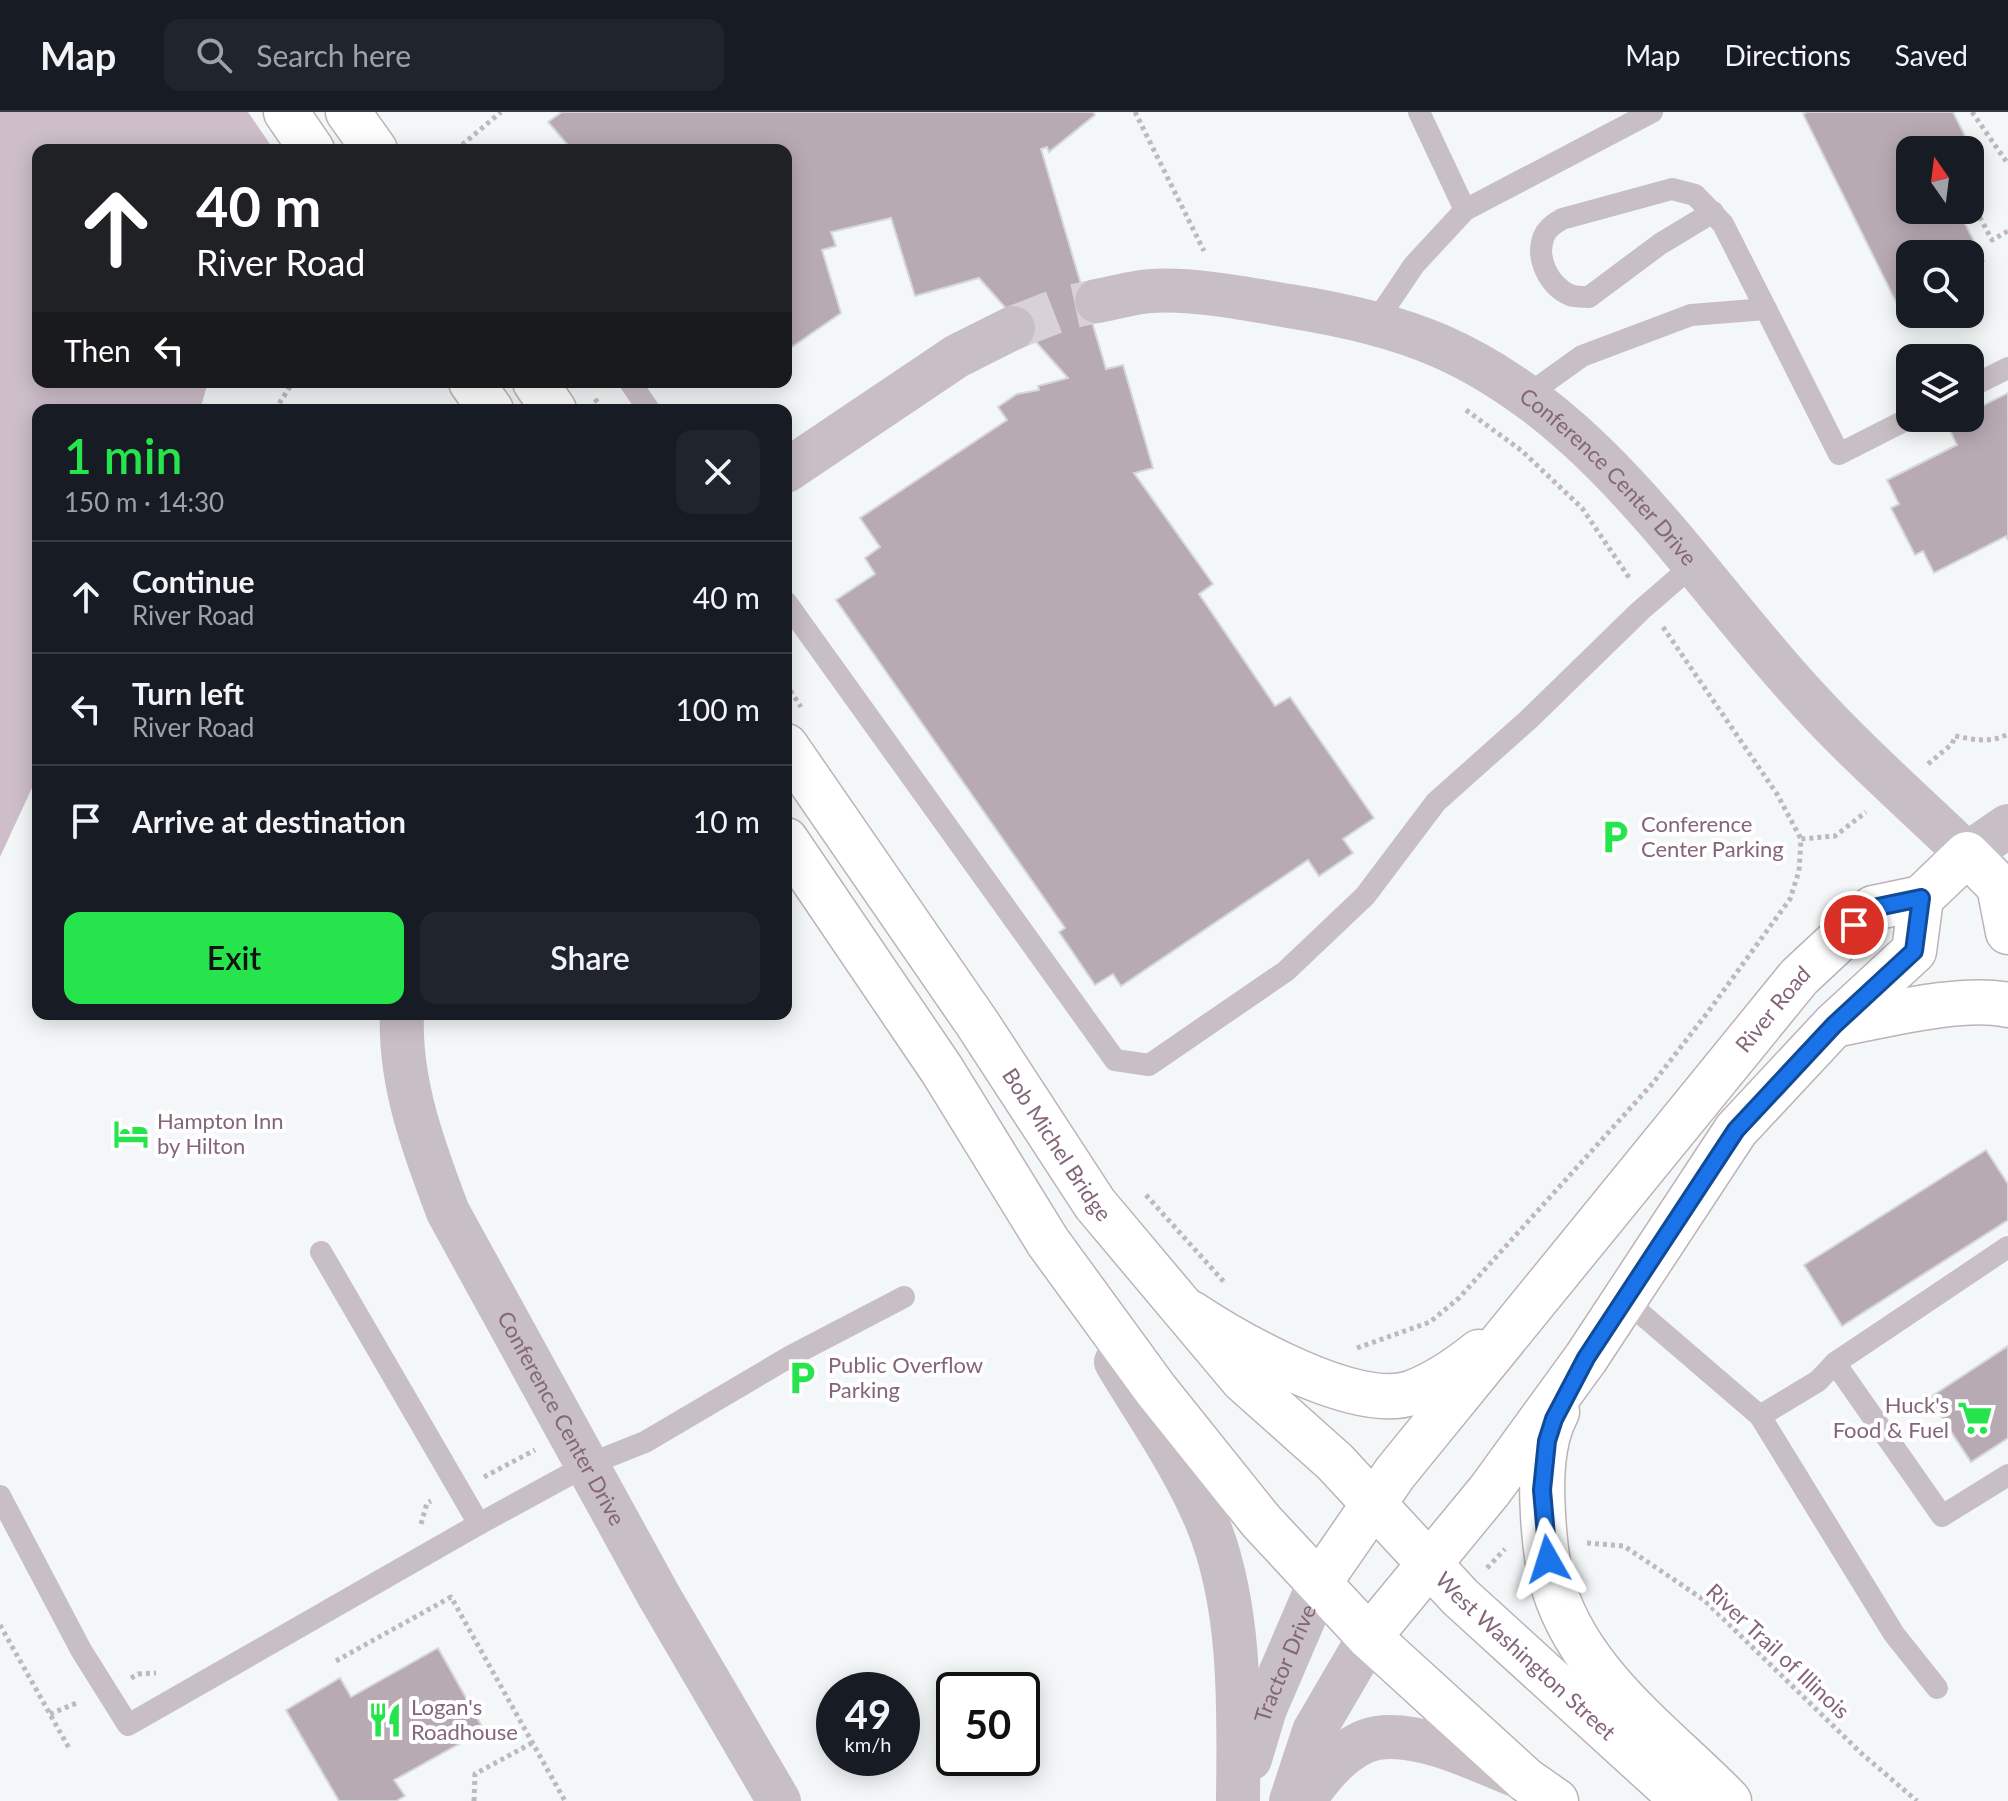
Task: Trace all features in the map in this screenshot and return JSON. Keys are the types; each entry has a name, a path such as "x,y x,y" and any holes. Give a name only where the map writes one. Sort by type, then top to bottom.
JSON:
{"main road":[{"path":"286,112 308,144"},
{"path":"348,112 371,144"},
{"name":"Bob Michel Bridge","path":"792,755 1095,1204 1243,1380 1335,1462 1362,1519"},
{"path":"792,849 942,1070 1048,1242 1156,1390 1233,1487 1369,1637 1541,1790"},
{"path":"1369,1637 1490,1490 1586,1358 1736,1130 1834,1025 1914,951 1921,898 1967,854"},
{"name":"Conference Center Drive","path":"1967,854 2003,886"},
{"path":"2003,886 2008,932"},
{"name":"River Road","path":"1362,1519 1799,977 1873,908 1921,898"},
{"path":"1834,1025 1956,1004 1983,1002 2008,1005"},
{"path":"1178,1304 1235,1341 1297,1371 1371,1395 1410,1394 1457,1369 1520,1317 1551,1284"},
{"path":"1586,1358 1554,1419 1547,1441 1542,1490 1545,1543 1558,1599 1584,1650 1599,1671 1635,1712 1729,1801"},
{"name":"Tractor Drive","path":"1319,1583 1362,1519"},
{"name":"West Washington Street","path":"1362,1519 1420,1576 1539,1671 1684,1801"}],"street":[{"name":"Conference Center Drive","path":"1097,301 1151,290 1298,307 1375,323 1440,345 1493,373 1553,415 1603,460 1808,700 1967,854"},
{"path":"792,467 957,356 1013,328"},
{"path":"1967,854 2008,826"},
{"name":"Conference Center Drive","path":"402,1020 406,1080 430,1165 448,1212 659,1596 779,1801"},
{"path":"1048,1242 1195,1495 1208,1524 1222,1568 1237,1664 1239,1801"},
{"name":"Tractor Drive","path":"1239,1801 1265,1709 1319,1583"},
{"path":"1291,1801 1314,1731 1369,1637"},
{"path":"1304,1801 1316,1782 1349,1751 1377,1738 1416,1739 1541,1790"}],"lane":[{"path":"1419,112 1465,210"},
{"path":"1375,323 1414,265 1465,210 1652,112"},
{"path":"1713,212 1660,244 1589,297 1571,296 1548,278 1541,254 1543,237 1549,228 1562,219 1672,189 1695,195 1713,212 1723,224 1839,454 1896,425"},
{"path":"1526,396 1582,356 1691,315 1766,309"},
{"path":"1984,380 2008,368"},
{"path":"792,610 1115,1060 1149,1065 1286,971 1365,896 1436,802 1693,565"},
{"path":"1760,1416 1818,1381 1835,1363 2008,1247"},
{"path":"321,1252 479,1524"},
{"path":"0,1496 81,1650 128,1725 479,1524 587,1465 645,1442 791,1356 904,1297"},
{"path":"1625,1300 1760,1416 1894,1634 1937,1688"},
{"path":"1835,1363 1942,1516 2008,1475"}],"path":[{"path":"463,144 501,112"},
{"path":"1135,112 1204,253"},
{"path":"1972,112 2008,164"},
{"path":"1983,224 1992,240 2008,231"},
{"path":"1354,1349 1430,1322 1459,1298 1653,1083 1790,899 1799,871 1801,839 1777,794 1582,508 1522,451 1456,402"},
{"path":"1952,744 1955,736 1977,741 2008,734"},
{"path":"1801,839 1835,836"},
{"path":"1142,1190 1227,1285"},
{"name":"River Trail of Illinois","path":"1576,1543 1624,1546 1704,1600 1861,1753 1917,1801"},
{"path":"1488,1566 1509,1546"},
{"path":"336,1661 451,1597 565,1801"},
{"path":"0,1625 69,1748"},
{"path":"474,1801 475,1774 532,1743"}],"shaded area":[{"path":"0,112 371,112 342,144 32,144 32,388 206,388 202,404 32,404 32,788 0,857"}],"pier":[{"path":"248,112 375,112 347,144 270,144"}],"building":[{"path":"562,112 1093,112 1095,115 1049,152 1047,147 1041,149 1106,369 1123,365 1153,468 1134,473 1213,584 1199,594 1275,706 1290,697 1374,818 1343,839 1353,853 1319,876 1308,860 1121,986 1113,974 1095,985 1059,932 1065,928 836,600 875,574 865,558 880,547 860,518 1007,420 998,407 1017,394 1039,390 1038,386 1068,378 979,278 915,296 891,218 831,232 836,246 822,250 841,313 792,347 792,144 567,144 548,122"},
{"path":"1953,112 1965,136 1896,136 1896,224 1965,224 1973,240 1896,240 1896,302 1803,114"},
{"path":"2008,393 2008,540 2006,536 1934,573 1923,551 1915,555 1891,508 1899,504 1887,480 1957,445 1951,432 1984,432 1984,405"},
{"path":"1986,1150 2008,1184 2008,1220 1842,1326 1804,1265"},
{"name":"Huck's Food & Fuel","path":"2008,1346 2008,1438 1971,1462 1929,1398"},
{"name":"Logan's Roadhouse","path":"438,1648 484,1730 394,1780 405,1796 396,1801 339,1801 286,1710 340,1678 351,1697"}],"tunnel":[{"path":"1013,328 1064,308 1097,301"}],"place":[{"name":"Conference Center Parking","path":"1615,837"},
{"name":"Hampton Inn by Hilton","path":"131,1134"},
{"name":"Public Overflow Parking","path":"802,1378"},
{"name":"Huck's Food & Fuel","path":"1975,1418"},
{"name":"Logan's Roadhouse","path":"385,1720"}],"route":[{"path":"1548,1559 1542,1490 1547,1441 1554,1419 1586,1358 1736,1130 1834,1025 1914,951 1921,898 1873,908 1854,925"}]}
